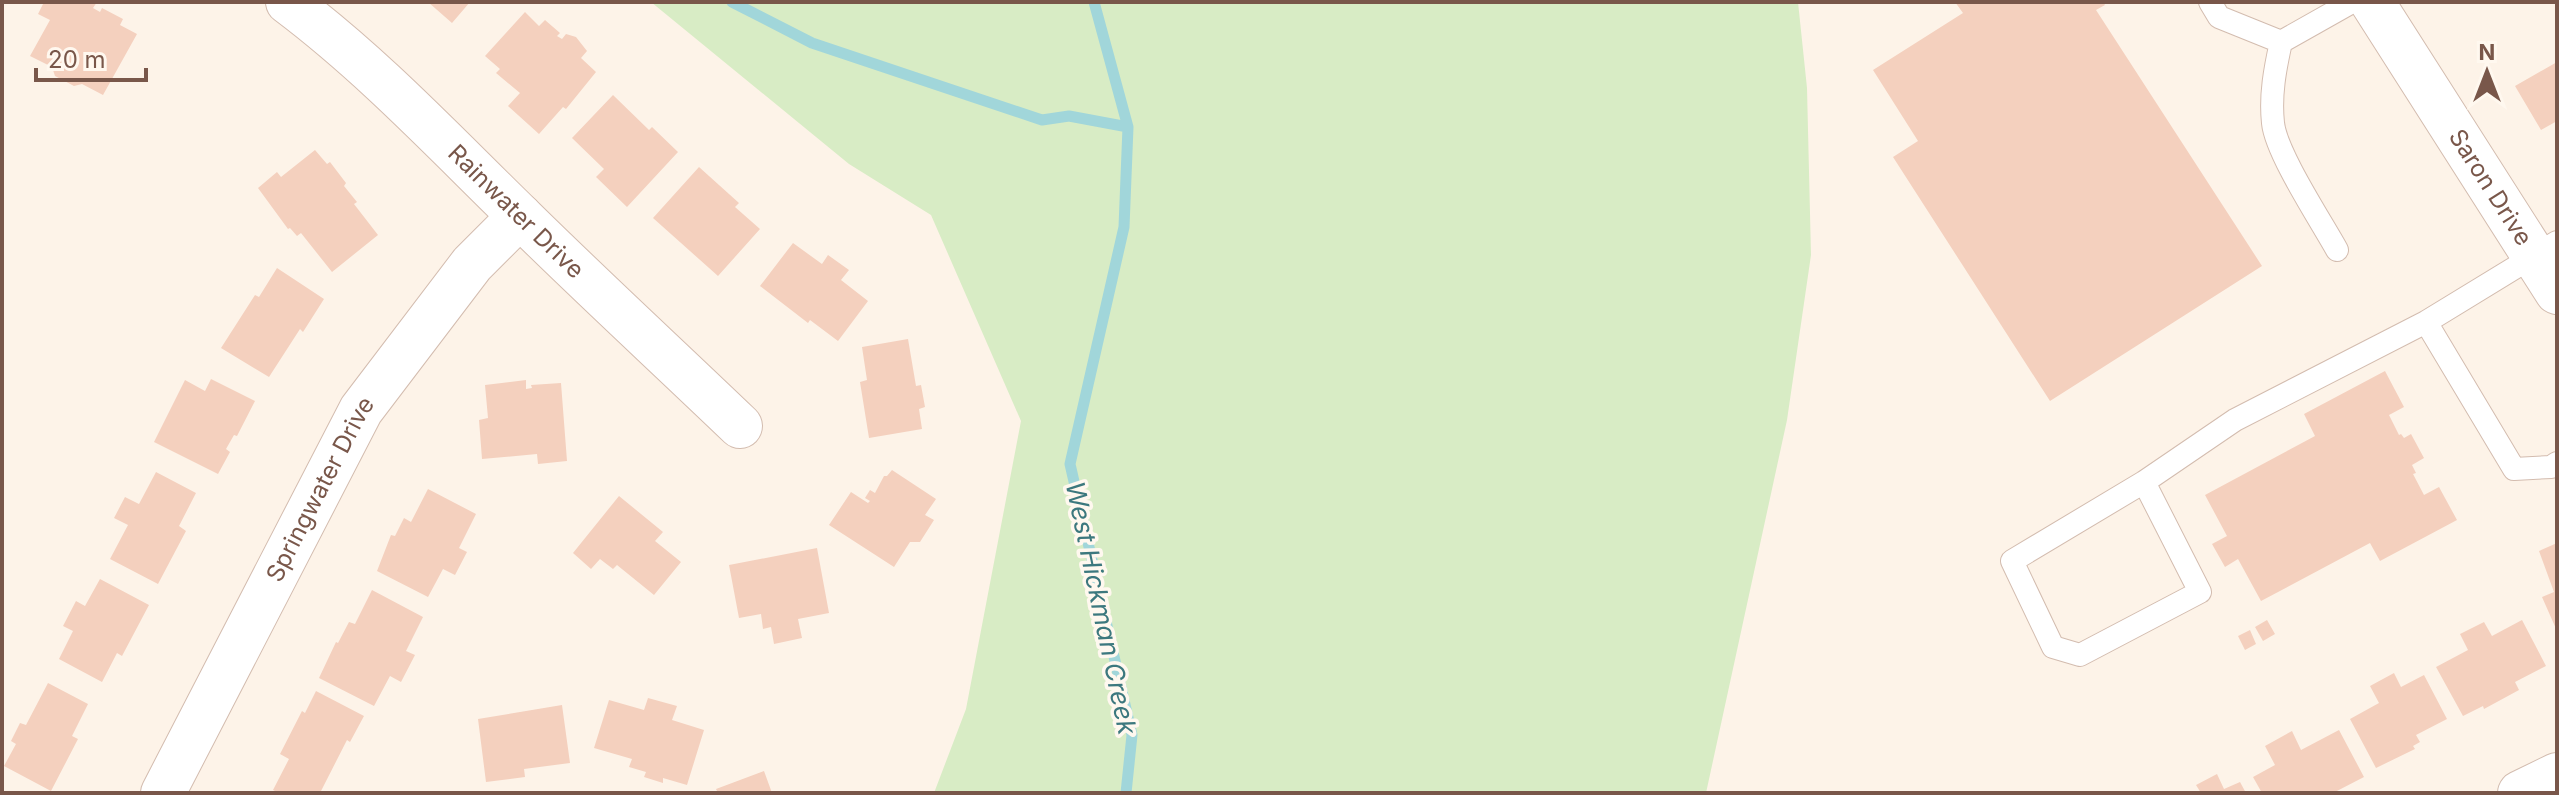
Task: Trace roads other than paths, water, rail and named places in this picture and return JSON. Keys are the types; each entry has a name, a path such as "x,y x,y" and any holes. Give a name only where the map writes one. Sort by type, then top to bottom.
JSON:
{"street":[{"name":"Rainwater Drive","path":"288,2 333,36 400,96 520,216 740,426"},
{"name":"Saron Drive","path":"2372,2 2549,264"},
{"name":"Springwater Drive","path":"163,793 361,410 472,264 520,216"},
{"path":"2520,793 2557,775"}],"lane":[{"path":"2210,2 2219,17 2281,42"},
{"path":"2337,250 2289,166 2273,126 2273,78 2281,42 2352,2"},
{"path":"2144,482 2200,592 2080,655 2053,647 2012,561 2144,482 2235,420 2426,322 2549,264"},
{"path":"2426,322 2514,469 2551,467 2557,463"}],"waterway":[{"path":"732,2 812,43 1042,120 1069,116 1128,127"},
{"name":"West Hickman Creek","path":"1094,2 1128,127 1124,227 1070,464 1132,735 1126,793"}]}
